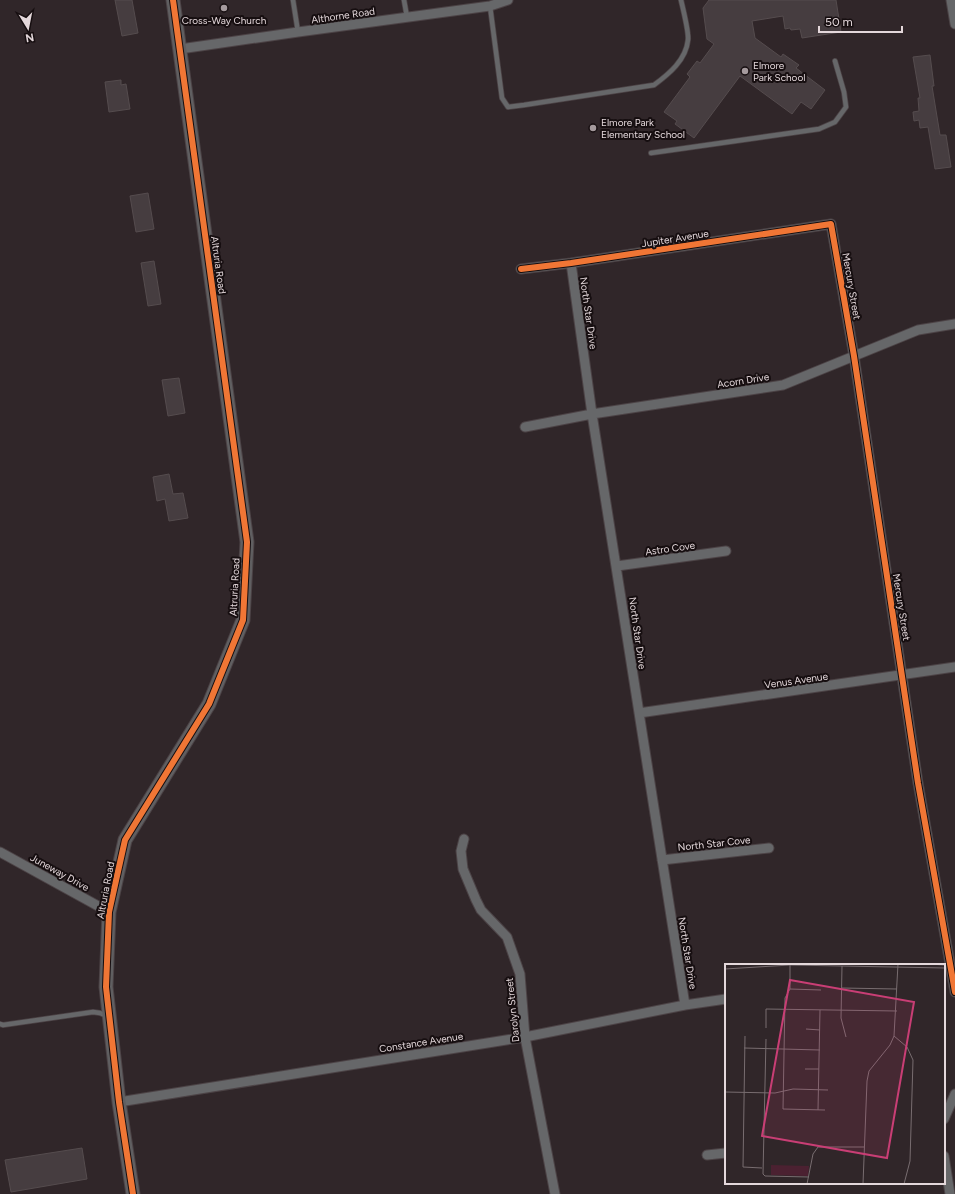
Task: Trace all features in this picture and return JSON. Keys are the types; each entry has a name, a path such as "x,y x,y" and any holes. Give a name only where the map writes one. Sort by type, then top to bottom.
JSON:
{"street":[{"name":"Altruria Road","path":"133,1194 119,1102 106,987 109,912 125,840 209,704 243,620 247,542 173,0"},
{"name":"Althorne Road","path":"180,49 490,6 508,0"},
{"path":"951,0 955,24"},
{"name":"Jupiter Avenue","path":"521,269 571,263 831,224"},
{"name":"Mercury Street","path":"831,224 854,356 918,783 955,992"},
{"name":"North Star Drive","path":"571,263 592,414 685,1005"},
{"name":"Acorn Drive","path":"525,427 592,414 783,385 918,330 955,324"},
{"name":"Astro Cove","path":"617,566 726,551"},
{"name":"Venus Avenue","path":"639,713 955,667"},
{"name":"Darolyn Street","path":"464,839 462,851 463,869 481,910 507,937 520,974 524,1037 555,1194"},
{"name":"North Star Cove","path":"662,860 769,848"},
{"name":"Juneway Drive","path":"0,852 109,912"},
{"name":"Constance Avenue","path":"119,1102 524,1037 685,1005 725,999"},
{"path":"945,1117 955,1094"},
{"path":"707,1155 725,1153"},
{"path":"945,1162 950,1194"}],"lane":[{"path":"293,0 298,32"},
{"path":"404,0 407,17"},
{"path":"490,6 502,98 508,107 654,85 682,59 689,39 681,0"},
{"path":"651,153 819,130 835,122 846,107 844,92 836,61"},
{"path":"0,1024 3,1025 93,1012 109,1017"}],"building":[{"path":"115,0 132,0 138,33 122,36"},
{"name":"Elmore Park School","path":"709,0 836,0 841,32 802,38 800,29 785,29 783,16 752,21 755,38 781,57 783,54 799,65 796,68 825,90 811,109 801,102 792,114 740,76 694,138 675,124 677,121 664,112 690,77 687,74 697,61 700,63 714,44 707,39 703,8"},
{"path":"930,55 934,86 932,86 940,135 946,135 951,167 935,169 928,127 920,128 919,120 914,121 913,112 919,111 918,98 920,98 913,57"},
{"path":"121,80 121,85 126,84 130,109 109,112 105,82"},
{"path":"148,193 154,229 136,232 130,196"},
{"path":"154,261 161,304 148,306 141,263"},
{"path":"179,378 185,413 168,416 162,380"},
{"path":"169,474 173,494 183,493 188,518 169,521 165,499 157,501 153,477"},
{"path":"82,1148 87,1179 11,1192 5,1160"}],"cycle path":[{"path":"133,1194 119,1102 106,987 109,912 125,840 209,704 243,620 247,542 173,0"},
{"path":"521,269 571,263 831,224 854,356 918,783 955,992"}],"place":[{"name":"Cross-Way Church","path":"224,8"},
{"name":"Elmore Park School","path":"745,71"},
{"name":"Elmore Park Elementary School","path":"593,128"}]}
